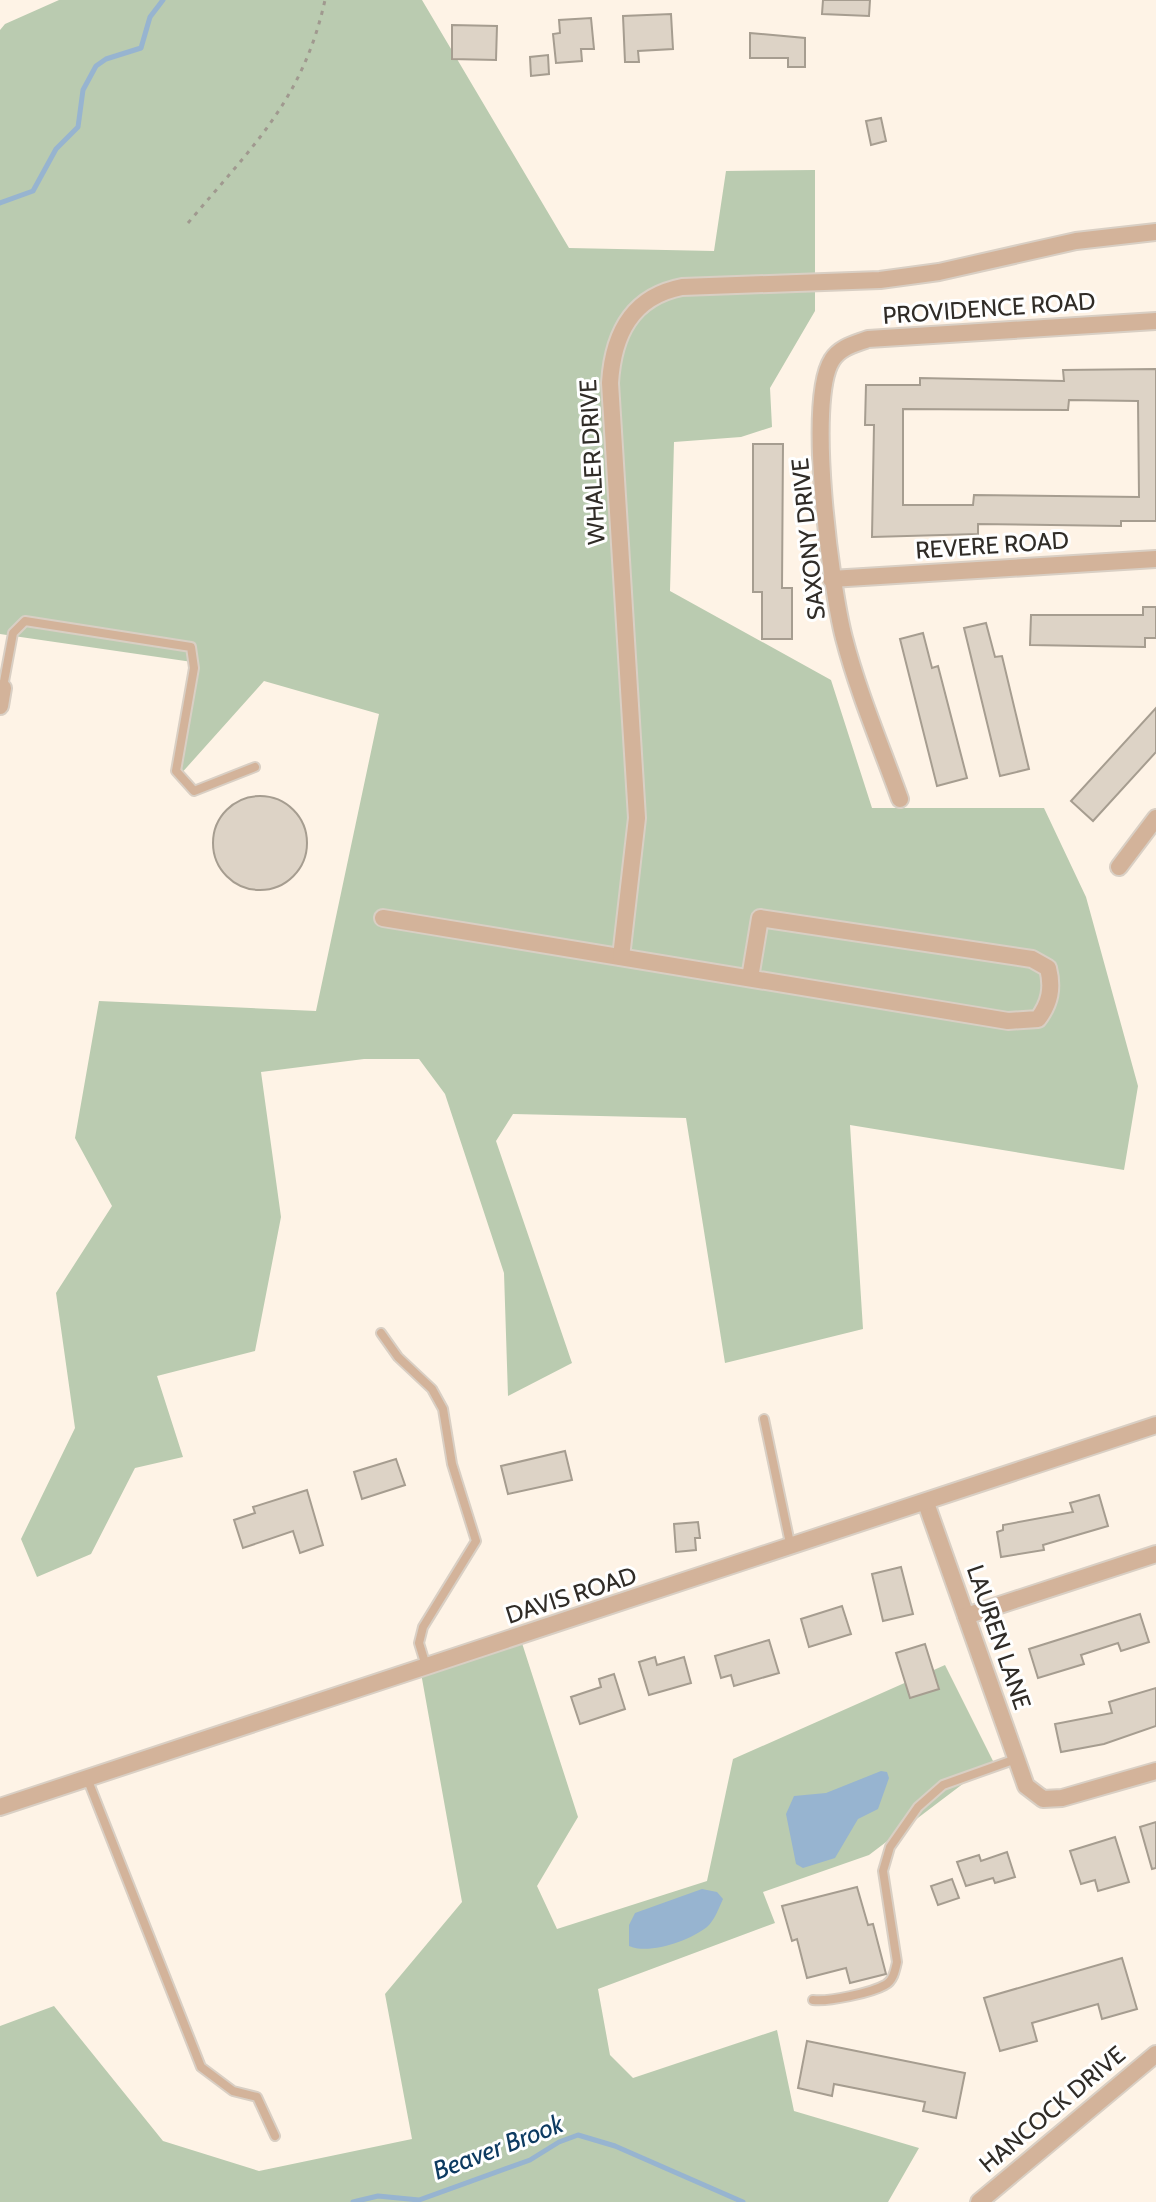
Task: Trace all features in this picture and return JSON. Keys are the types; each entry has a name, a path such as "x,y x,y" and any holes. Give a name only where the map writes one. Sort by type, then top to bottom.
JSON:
{"street":[{"name":"WHALER DRIVE","path":"621,957 637,818 610,383 612,350 629,319 659,291 682,287 880,280 939,272 1076,241 1156,232"},
{"name":"PROVIDENCE ROAD","path":"831,361 845,348 868,339 1156,321"},
{"name":"SAXONY DRIVE","path":"831,361 822,392 831,579 844,640 900,799"},
{"name":"REVERE ROAD","path":"831,579 1156,559"},
{"path":"0,706 3,688"},
{"path":"1119,867 1156,818"},
{"path":"383,918 1008,1021 1038,1019 1047,1007 1051,983 1048,968 1032,959 760,918 750,978"},
{"name":"DAVIS ROAD","path":"0,1807 1156,1425"},
{"name":"LAUREN LANE","path":"926,1503 1026,1786 1043,1799 1062,1798 1156,1771"},
{"path":"966,1616 1156,1554"},
{"name":"HANCOCK DRIVE","path":"979,2202 1156,2054"}],"lane":[{"path":"3,688 13,633 25,621 191,647 194,668 176,771 194,791 255,767"},
{"path":"381,1333 398,1357 432,1389 443,1409 452,1464 476,1541 423,1627 419,1643 426,1667"},
{"path":"764,1419 791,1548"},
{"path":"813,2000 824,2001 886,1985 895,1975 897,1962 883,1871 890,1847 918,1807 943,1785 1016,1759"},
{"path":"87,1778 201,2067 233,2091 257,2097 275,2136"}],"path":[{"path":"188,223 292,94 308,60 325,0"}],"green space":[{"path":"59,0 422,0 569,248 714,251 726,171 815,170 815,311 770,388 772,427 741,437 674,442 670,591 831,680 872,808 1044,808 1086,897 1138,1086 1124,1170 850,1125 863,1329 725,1363 686,1118 513,1114 496,1141 572,1363 508,1396 504,1273 445,1094 419,1059 364,1059 261,1072 281,1217 255,1351 157,1376 183,1457 135,1468 91,1554 37,1577 21,1539 75,1428 56,1293 112,1206 75,1138 99,1001 316,1011 379,714 264,681 179,776 199,663 0,634 0,30 5,24"},
{"path":"521,1640 578,1817 537,1886 557,1929 707,1881 733,1759 945,1665 993,1761 869,1855 763,1892 775,1923 598,1989 610,2055 633,2078 777,2030 794,2111 919,2148 888,2202 0,2202 0,2026 54,2006 163,2141 259,2171 412,2139 385,1994 462,1902 421,1673"}],"water":[{"path":"881,1771 887,1772 889,1778 878,1809 858,1819 835,1858 803,1868 796,1864 786,1814 794,1796 826,1793"},
{"path":"702,1889 717,1892 723,1899 707,1927 690,1937 658,1948 629,1946 629,1925 635,1913"}],"building":[{"path":"823,0 870,0 869,16 822,14"},
{"path":"671,14 673,49 638,51 639,62 625,62 623,16"},
{"path":"591,18 594,49 581,49 582,61 556,63 553,34 560,33 559,20"},
{"path":"452,25 497,26 496,60 452,59"},
{"path":"750,33 805,38 805,67 788,67 788,58 750,58"},
{"path":"548,55 549,74 531,76 530,57"},
{"path":"881,118 886,141 871,145 866,121"},
{"path":"1156,369 1156,521 1121,521 1121,526 978,524 978,534 872,537 874,425 865,425 866,385 920,385 920,378 1064,381 1063,370","holes":["1069,400 1138,401 1139,497 974,495 973,505 903,505 903,409 1068,410"]},
{"path":"753,444 783,444 782,588 792,588 792,639 762,639 762,592 753,592"},
{"path":"1143,607 1156,607 1156,638 1145,638 1145,647 1030,645 1031,615 1143,615"},
{"path":"986,623 995,657 1002,656 1029,769 1000,776 964,628"},
{"path":"923,633 932,668 938,666 967,778 937,786 900,639"},
{"path":"1156,708 1156,752 1093,821 1071,801"},
{"path":"260,796 278,800 293,810 303,825 307,843 303,861 293,876 278,886 260,890 242,886 227,876 217,861 213,843 217,825 227,810 242,800"},
{"path":"565,1451 572,1480 508,1494 501,1466"},
{"path":"396,1459 405,1485 362,1499 354,1472"},
{"path":"307,1490 323,1545 300,1553 293,1531 243,1548 234,1520 255,1513 253,1507"},
{"path":"1099,1495 1108,1526 1043,1545 1044,1550 1001,1557 997,1532 1003,1530 1003,1525 1073,1512 1070,1503"},
{"path":"698,1522 700,1538 695,1538 696,1550 676,1552 674,1524"},
{"path":"901,1567 913,1614 883,1621 872,1574"},
{"path":"842,1606 851,1634 809,1647 801,1619"},
{"path":"1140,1614 1149,1642 1121,1651 1118,1643 1081,1655 1084,1664 1038,1678 1029,1649"},
{"path":"769,1640 779,1673 734,1686 731,1675 721,1678 715,1656"},
{"path":"925,1644 939,1689 910,1698 896,1653"},
{"path":"655,1657 657,1665 684,1657 691,1683 649,1695 639,1662"},
{"path":"614,1674 625,1709 580,1724 571,1697 601,1687 599,1679"},
{"path":"1156,1688 1156,1726 1104,1744 1061,1752 1055,1724 1112,1713 1109,1702"},
{"path":"1156,1822 1156,1868 1152,1869 1140,1827"},
{"path":"1115,1837 1129,1882 1098,1891 1095,1880 1081,1884 1070,1851"},
{"path":"1007,1852 1015,1877 995,1883 993,1878 966,1886 957,1862 979,1855 981,1861"},
{"path":"952,1879 959,1898 938,1905 931,1886"},
{"path":"857,1887 868,1925 873,1924 886,1974 850,1983 846,1968 807,1978 797,1939 792,1941 782,1906"},
{"path":"1122,1958 1137,2009 1102,2019 1098,2004 1032,2023 1037,2041 1000,2051 984,1998"},
{"path":"807,2041 965,2073 956,2118 923,2111 925,2102 834,2084 832,2096 798,2088"}],"waterway":[{"path":"0,203 33,191 56,149 78,127 83,90 96,66 106,59 141,48 150,17 163,0"},
{"name":"Beaver Brook","path":"353,2202 378,2196 419,2200 530,2160 559,2142 578,2135 615,2146 743,2202"}]}
